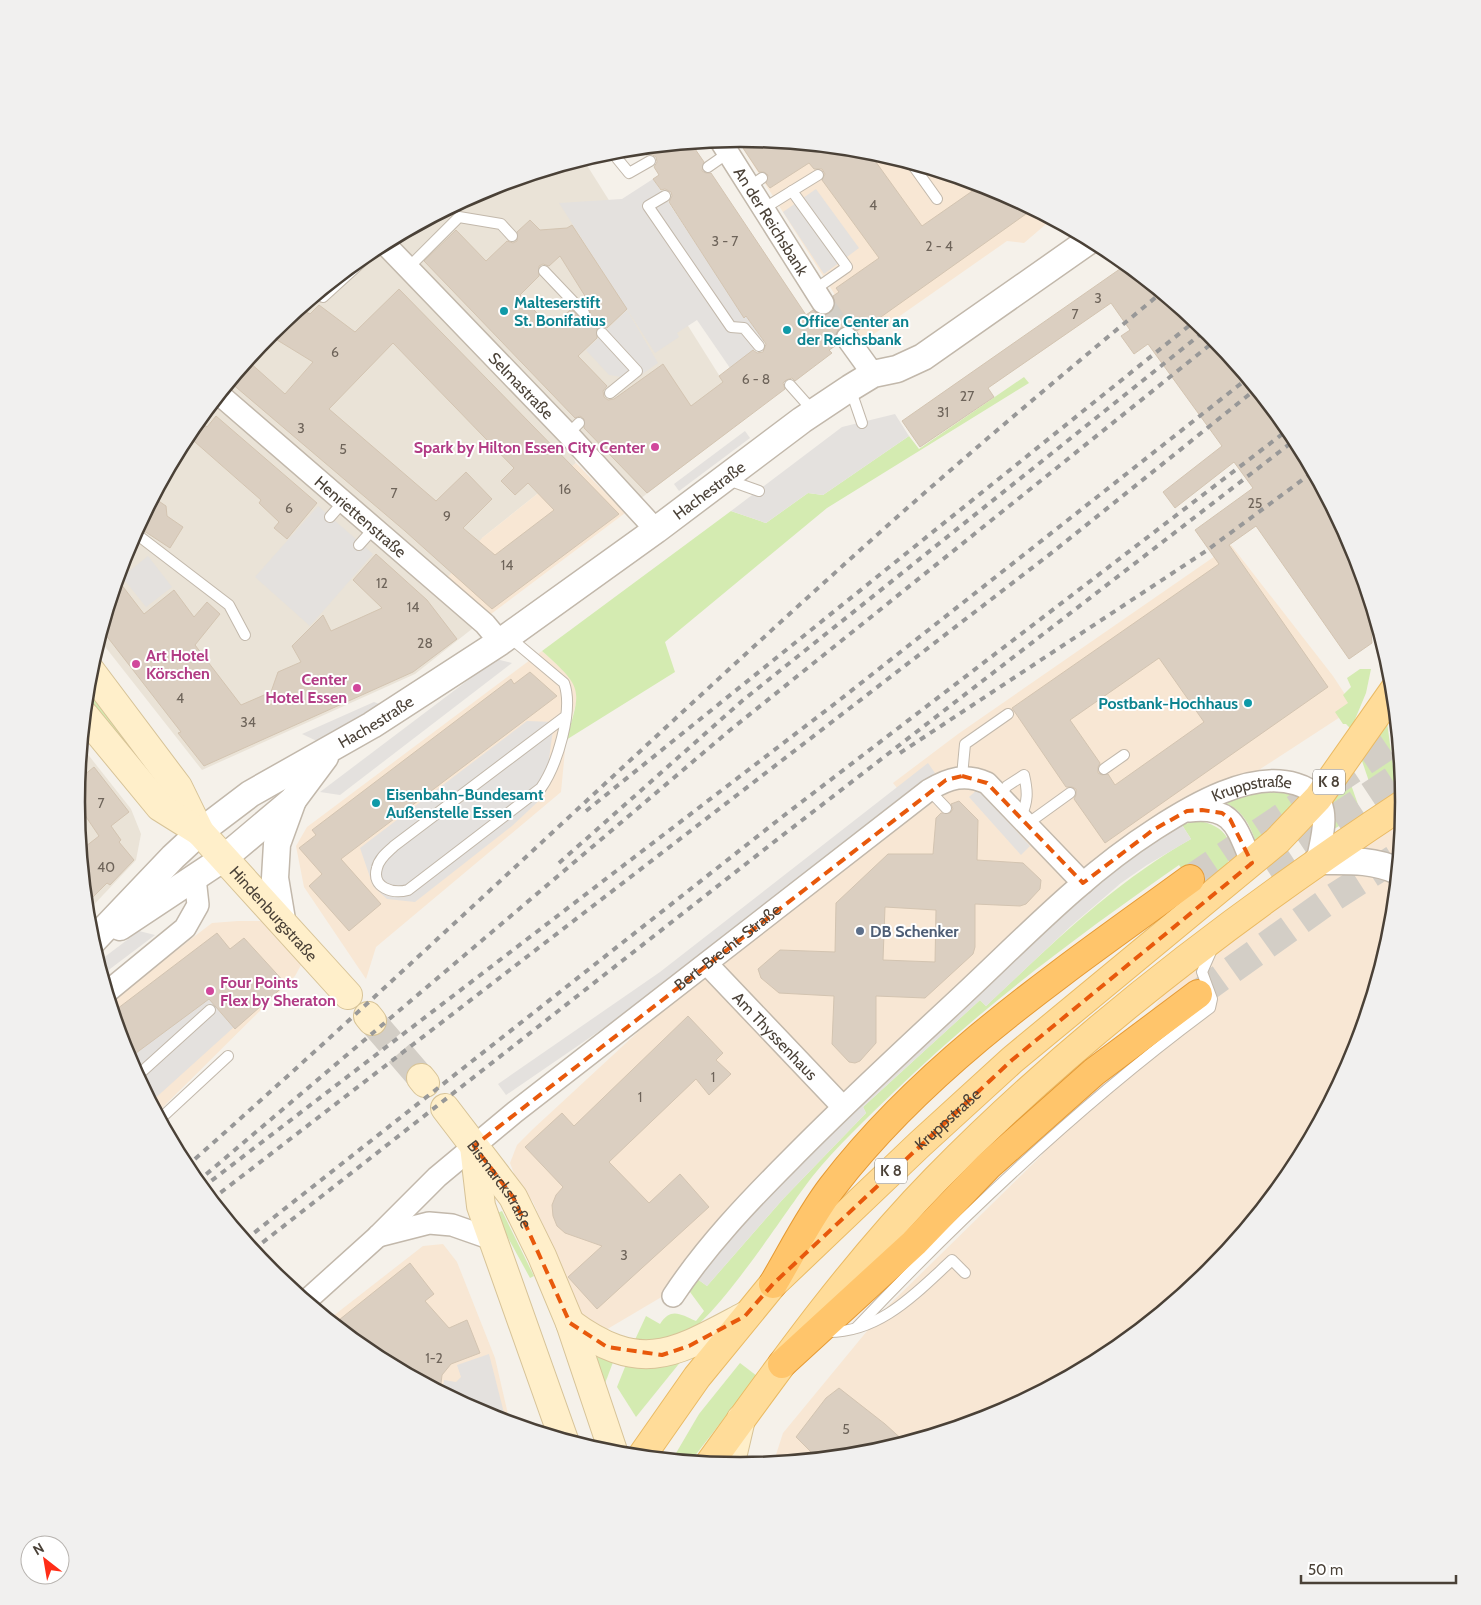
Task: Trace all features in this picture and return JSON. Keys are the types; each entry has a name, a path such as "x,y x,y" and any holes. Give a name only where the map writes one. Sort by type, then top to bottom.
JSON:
{"highway":[{"path":"772,1284 831,1188 892,1117 944,1069 1036,993 1190,879"},
{"path":"782,1364 914,1243 995,1160 1094,1072 1198,994"}],"main road":[{"name":"Hindenburgstraße","path":"97,680 178,787 200,832"},
{"name":"Kruppstraße","path":"646,1450 697,1377 772,1284 1012,1060 1277,841 1318,798 1387,700"},
{"name":"Hindenburgstraße","path":"90,723 160,807 200,832 282,920 348,995"},
{"name":"K 8","path":"714,1457 782,1364 880,1241 942,1173 1030,1089 1085,1041 1219,935 1317,861 1396,809"},
{"path":"445,1108 474,1146"},
{"name":"Bismarckstraße","path":"474,1146 481,1206 561,1433"},
{"name":"Bismarckstraße","path":"474,1146 513,1197 542,1256 570,1323 611,1445"},
{"path":"570,1323 607,1347 623,1352 662,1354 689,1346 745,1316"},
{"path":"548,1429 549,1400"},
{"path":"732,1458 742,1419"}],"street":[{"name":"An der Reichsbank","path":"724,147 756,182 763,209 819,297"},
{"name":"Hachestraße","path":"99,935 164,865 200,832 250,794 330,750 414,699 504,639 656,530 814,412 873,374 897,370 923,357 1084,244"},
{"name":"Selmastraße","path":"390,249 574,428 656,530"},
{"path":"847,338 873,374"},
{"name":"Henriettenstraße","path":"224,398 504,639"},
{"name":"Hachestraße","path":"100,938 224,858 293,800 330,750"},
{"path":"962,776 975,778 987,783 1083,883"},
{"name":"Bert-Brecht-Straße","path":"310,1297 377,1236 437,1176 514,1112 929,790 946,780 962,776"},
{"name":"Kruppstraße","path":"673,1296 691,1270 751,1199 843,1107 1083,883 1153,830 1229,790 1259,782 1293,783 1303,786 1318,798 1323,808 1325,824 1317,861"},
{"path":"282,920 275,878 277,844 293,800"},
{"name":"Kruppstraße","path":"1187,811 1215,811 1226,816 1233,824 1252,863"},
{"path":"1317,861 1364,861 1384,864 1392,868"},
{"path":"112,988 185,928 198,905 195,878"},
{"name":"Am Thyssenhaus","path":"707,964 843,1107"},
{"name":"Bert-Brecht-Straße","path":"377,1236 429,1223 452,1225 492,1239"}],"lane":[{"path":"708,167 724,147"},
{"path":"618,159 629,173 650,161"},
{"path":"917,171 937,199"},
{"path":"763,209 818,175"},
{"path":"792,191 847,267 819,297"},
{"path":"665,196 648,206 731,327 744,328 759,346"},
{"path":"408,268 459,217 501,224 512,236"},
{"path":"544,271 584,313"},
{"path":"323,298 332,290"},
{"path":"602,333 637,371 610,393"},
{"path":"790,385 814,412"},
{"path":"850,388 862,422"},
{"path":"724,479 759,491"},
{"path":"330,517 344,501"},
{"path":"359,545 375,527"},
{"path":"141,538 229,605 245,635"},
{"path":"504,639 564,683 568,694 566,716 552,768 541,788 408,890 398,893 387,890 380,884 376,876 377,867 382,857 394,846 566,716"},
{"path":"962,776 965,744 1008,714"},
{"path":"1104,769 1124,755"},
{"path":"1000,795 1007,786 1024,774 1028,790 1028,802 1024,821"},
{"path":"929,790 946,808"},
{"path":"1024,821 1070,793"},
{"path":"857,1326 968,1215 1082,1111 1161,1045 1210,1008 1212,999 1202,972 1219,935"},
{"path":"143,1071 210,1010"},
{"path":"165,1115 228,1056"},
{"path":"819,1332 839,1332 882,1319 902,1306 952,1260 965,1273"}],"highlighted area":[{"path":"962,776 987,783 1083,883 1153,830 1187,811 1202,810 1222,813 1230,819 1252,863 1012,1060 773,1284 745,1316 689,1346 662,1355 607,1347 570,1323 513,1197 474,1146 946,780"}],"shaded area":[{"path":"742,147 783,148 826,153 910,169 991,197 1047,224 1024,243 1007,241 864,341"},
{"path":"587,166 746,418 636,502 392,247 451,215 490,197 530,182"},
{"path":"653,179 744,317 746,316 764,342 730,368 697,320 677,333 679,337 655,353 559,203 622,199"},
{"path":"816,189 859,248 824,274 783,212"},
{"path":"387,250 554,424 576,463 482,538 487,617 415,674 202,770 104,646 120,592 135,552 173,475 195,438 220,403 277,339 308,310 341,282"},
{"path":"627,310 658,363 635,379 609,375 586,350"},
{"path":"895,414 909,436 823,495 808,493 766,523 731,511 842,427"},
{"path":"745,431 750,438 679,491 674,484"},
{"path":"576,463 625,513 487,617 445,580 482,538"},
{"path":"318,506 373,554 310,626 255,577"},
{"path":"1231,545 1333,676 1354,708 1248,777 1083,876 978,776 909,803 893,783 958,734"},
{"path":"148,556 172,587 146,607 124,580 127,573"},
{"path":"542,651 570,676 578,696 566,740 561,792 376,947 366,979 304,887 296,846 307,827"},
{"path":"496,659 512,663 340,795 320,792"},
{"path":"374,702 390,708 319,742 302,734"},
{"path":"527,721 554,722 544,796 512,826 415,902 387,899 373,886 360,848"},
{"path":"87,753 131,809 141,834 136,860 94,905 86,845"},
{"path":"928,763 935,773 668,984 506,1095 498,1084 660,972"},
{"name":"DB Schenker","path":"976,781 1077,881 843,1097 717,968 929,792"},
{"path":"978,789 1030,846 1021,855 969,797"},
{"path":"1396,822 1390,888 1374,972 1346,1053 1308,1130 1286,1167 1261,1202 1204,1266 1140,1323 1105,1348 1030,1390 991,1408 910,1436 826,1452 775,1457 783,1433 886,1308 1041,1156 1192,957 1383,823"},
{"path":"1182,825 1191,839 1121,883 1071,926 986,1006 980,1000 863,1107 866,1113 783,1199 707,1286 696,1278 759,1202 1065,911 1106,876 1155,841"},
{"path":"279,921 305,958 295,976 162,1108 135,1053 115,997 212,923"},
{"path":"139,931 155,935 107,971 104,958"},
{"path":"705,970 837,1107 670,1292 599,1334 583,1317 533,1202 518,1184 510,1163 517,1145 533,1129"},
{"path":"211,997 215,1006 234,1027 156,1098 135,1054"},
{"path":"443,1244 457,1262 495,1358 508,1415 451,1390 413,1370 376,1348 333,1316 423,1246"},
{"path":"489,1354 504,1413 443,1386 444,1380 456,1382 461,1377 457,1365"}],"green space":[{"path":"1024,377 1029,383 827,508 665,642 675,672 566,740 575,709 575,690 565,673 542,651 731,511 766,523 808,493 823,495 909,436 919,449"},
{"path":"1360,669 1371,669 1366,693 1351,729 1346,724 1343,724 1335,712 1348,703 1343,695 1351,687 1347,678"},
{"path":"94,698 165,778 158,783 93,706"},
{"path":"1387,722 1396,789 1376,802 1361,758"},
{"path":"1348,776 1361,813 1334,829 1331,797"},
{"path":"1273,791 1293,794 1298,800 1256,843 1244,818 1236,809 1224,802 1238,794"},
{"path":"1195,821 1204,822 1220,829 1229,842 1229,859 1220,874 1197,890 1179,865 1105,917 998,1000 929,1059 832,1154 812,1177 747,1268 708,1315 690,1332 675,1340 633,1344 646,1316 660,1324 668,1315 672,1314 680,1314 696,1321 704,1311 690,1292 691,1283 696,1278 707,1286 783,1199 866,1113 863,1107 980,1000 986,1006 1059,938 1109,895 1162,856 1191,839 1182,825"},
{"path":"502,1211 534,1276 530,1278 495,1214"},
{"path":"593,1347 615,1357 604,1386 601,1385"},
{"path":"682,1360 636,1417 617,1387 627,1362"},
{"path":"740,1363 757,1376 694,1457 675,1454 699,1414"}],"building":[{"path":"742,147 783,148 876,162 922,226 973,190 1027,213 864,329 862,327 857,331 846,326 839,328 835,339 837,345 829,350 832,353 795,381 792,378 786,380 783,383 785,389 647,493 584,428 584,419 580,416 575,418 424,261 456,230 486,261 507,241 513,243 517,241 517,232 530,220 540,230 567,228 572,225 627,309 607,328 601,326 597,328 597,338 578,356 607,386 603,391 604,397 608,400 614,399 663,364 691,406 723,382 719,376 753,350 757,353 763,352 766,344 746,316 744,318 669,202 672,196 671,192 665,189 661,190 653,179 659,175 654,167 657,162 656,157 651,154 646,155 695,148 704,162 702,171 711,173 806,315 813,310 823,315 830,313 835,303 833,296 839,292 836,288 879,258 822,180 825,174 822,169 814,169 809,163 770,188 766,183 768,175 764,172 759,172","holes":["560,256 585,296 581,300 591,314 588,318 583,320 571,309 551,328 520,295 539,276 539,266 543,264 549,266"]},
{"path":"1121,268 1173,310 1204,339 1233,370 1256,400 1257,399 1261,403 1286,438 1328,513 1346,552 1370,620 1372,643 1349,659 1256,526 1229,545 1328,687 1105,843 1074,799 1076,789 1066,787 1012,708 1219,564 1195,530 1253,488 1234,462 1175,508 1163,492 1222,446 1148,344 1134,354 1121,336 1130,330 1111,303 988,388 994,397 920,447 902,421","holes":["1159,658 1204,722 1115,785 1108,774 1102,775 1098,773 1100,763 1070,720"]},
{"path":"399,289 619,514 492,609 405,531 235,386 253,365 285,394 313,362 276,340 306,312 310,314 319,305 355,332","holes":["393,343 514,468 501,481 515,495 528,483 554,510 495,555 463,528 492,499 466,472 436,501 329,409"]},
{"path":"216,416 317,503 287,539 274,528 279,522 259,503 261,500 193,441 204,425 207,427"},
{"path":"159,501 166,506 167,516 183,527 170,548 145,531"},
{"path":"376,554 427,600 457,639 413,672 204,766 178,733 181,732 106,636 122,586 144,614 174,590 194,617 207,602 220,614 195,645 241,705 271,692 278,672 301,662 292,646 323,615 331,631 382,608 353,580"},
{"name":"Eisenbahn-Bundesamt Außenstelle Essen","path":"530,672 557,696 341,859 381,904 349,931 309,886 322,874 299,848 316,835 312,830 511,679 514,684"},
{"path":"94,767 129,812 111,826 121,840 119,842 134,860 110,885 107,883 93,897 86,846 99,836 85,816 86,774"},
{"name":"DB Schenker","path":"959,801 978,820 977,860 1023,863 1041,880 1040,889 1026,904 1020,906 975,904 975,947 973,954 925,998 876,996 876,1043 860,1061 855,1063 849,1062 832,1044 834,996 779,993 761,978 758,969 780,950 835,952 836,903 888,854 933,854 936,818 941,813 950,813 953,809 951,804","holes":["885,907 936,910 935,962 883,960"]},
{"name":"Four Points Flex by Sheraton","path":"217,933 230,949 244,938 286,984 235,1029 209,999 135,1054 118,1008"},
{"path":"688,1016 723,1053 716,1060 731,1074 709,1095 696,1079 609,1162 649,1203 680,1174 709,1207 597,1309 568,1277 602,1246 565,1233 557,1226 553,1216 552,1205 556,1195 563,1187 525,1147 562,1113 574,1126"},
{"path":"410,1263 434,1294 425,1301 449,1328 467,1320 480,1353 451,1364 442,1375 441,1385 376,1348 338,1321"},
{"path":"839,1388 901,1438 813,1454 796,1437 826,1398"}],"tunnel":[{"path":"823,303 847,338"},
{"path":"1190,879 1393,742"},
{"path":"1264,865 1395,778"},
{"path":"1198,994 1328,901 1393,859"},
{"path":"372,1021 421,1078"}],"railway":[{"path":"192,1162 367,1004 814,591 1032,400 1157,296"},
{"path":"586,811 1189,325"},
{"path":"559,863 742,701 1200,335"},
{"path":"202,1177 729,731 1210,345"},
{"path":"207,1184 837,702 1243,382"},
{"path":"216,1196 1054,551 1252,392"},
{"path":"249,1237 782,817 1283,434"},
{"path":"258,1246 779,838 1290,444"},
{"path":"900,753 1206,551 1308,475"}],"place":[{"name":"Malteserstift St. Bonifatius","path":"504,311"},
{"name":"Office Center an der Reichsbank","path":"787,330"},
{"name":"Spark by Hilton Essen City Center","path":"655,447"},
{"name":"Art Hotel Körschen","path":"136,664"},
{"name":"Center Hotel Essen","path":"357,688"},
{"name":"Postbank-Hochhaus","path":"1248,703"},
{"name":"Eisenbahn-Bundesamt Außenstelle Essen","path":"376,803"},
{"name":"DB Schenker","path":"860,931"},
{"name":"Four Points Flex by Sheraton","path":"210,991"}]}
